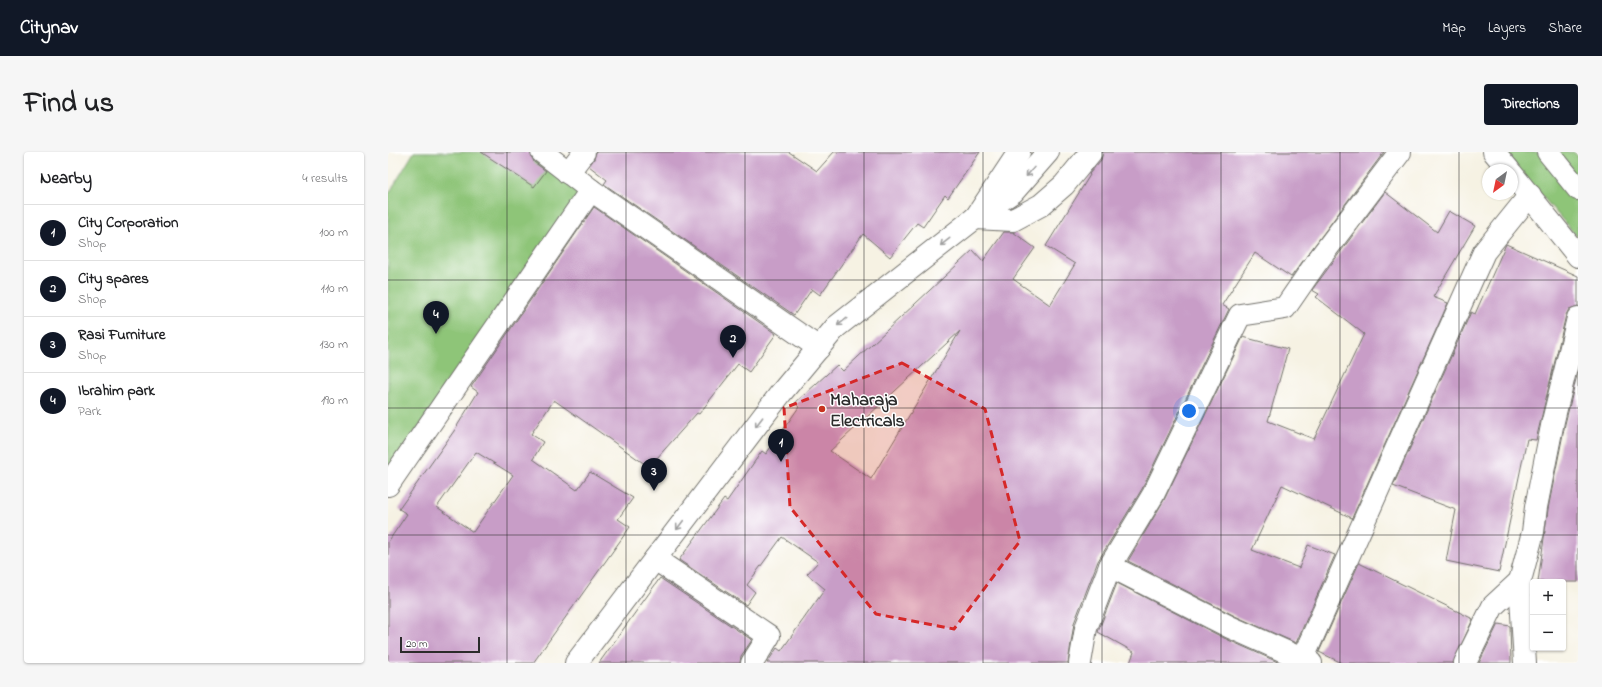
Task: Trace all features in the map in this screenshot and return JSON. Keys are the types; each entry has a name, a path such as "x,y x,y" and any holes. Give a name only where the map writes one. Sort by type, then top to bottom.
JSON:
{"street":[{"path":"542,152 590,190 819,348"},
{"path":"568,173 584,152"},
{"path":"975,218 1019,152"},
{"path":"576,663 781,393 836,327 975,218 1012,192 1048,152"},
{"path":"975,218 1013,220 1041,205 1064,185 1091,152"},
{"path":"1080,663 1086,628 1110,566 1153,495 1240,315 1285,308 1316,263 1400,152"},
{"path":"1494,152 1504,164"},
{"path":"1548,152 1578,190"},
{"path":"1518,181 1578,256"},
{"path":"388,485 590,190"},
{"path":"1110,566 1230,627 1307,661 1484,252 1530,196"},
{"path":"1525,663 1520,581 1533,532 1536,507 1553,421 1578,318"},
{"path":"655,559 769,636 752,663"},
{"path":"1465,663 1493,606 1520,581"}],"highlighted area":[{"path":"902,363 985,409 1020,541 954,629 876,614 790,507 784,408"}],"green space":[{"path":"414,152 523,152 581,193 388,472 388,195"},
{"path":"1504,152 1574,152 1578,156 1578,238 1518,168 1518,164 1514,164"}],"building":[{"path":"481,152 530,152 534,162 546,171 534,187"},
{"path":"596,152 789,152 817,171 834,152 980,152 948,198 945,195 923,227 917,223 890,257 863,234 820,295 812,289 794,315 604,184 607,180 589,166 594,159"},
{"path":"1103,152 1384,152 1291,277 1255,253 1222,305 1229,309 1142,489 1098,561 1074,623 1068,663 767,663 777,648 781,651 825,589 807,574 818,562 782,537 747,585 755,592 746,605 679,560 724,499 727,501 762,451 766,454 799,407 795,403 837,365 843,371 973,250 983,261 1004,232 1013,232 1035,248 1013,279 1050,305 1075,264 1046,246 1090,175 1089,174 1101,160","holes":["960,331 871,479 830,451"]},
{"path":"1385,192 1437,232 1449,211 1475,226 1433,297 1448,303 1352,518 1282,485 1252,550 1299,568 1308,545 1335,555 1296,643 1235,616 1128,561 1164,500 1243,337 1288,349 1268,421 1314,439 1364,334 1316,297 1319,294 1312,290"},
{"path":"594,207 776,334 749,372 738,364 699,414 697,413 649,467 554,400 531,434 543,442 533,459 577,490 590,472 633,498 618,519 630,527 533,663 388,663 388,542 407,514 399,509 454,431 478,392 471,387","holes":["476,452 513,475 473,532 437,507"]},
{"path":"1506,244 1578,276 1578,306 1569,309 1566,315 1536,440 1527,439 1499,572 1446,561 1456,510 1393,486 1471,312 1475,314"},
{"path":"1578,371 1578,582 1566,582 1566,579 1538,579 1548,509 1565,424"},
{"path":"1359,563 1473,619 1453,663 1342,663 1319,652"},
{"path":"660,578 752,640 741,656 740,663 599,663"},
{"path":"1117,583 1224,638 1280,663 1130,663 1134,652 1098,632"},
{"path":"1498,624 1510,626 1511,663 1479,663"}],"place":[{"name":"Ibrahim park","path":"436,334"},
{"name":"City spares","path":"733,358"},
{"name":"Maharaja Electricals","path":"822,409"},
{"name":"City Corporation","path":"781,462"},
{"name":"Rasi Furniture","path":"654,491"}]}
